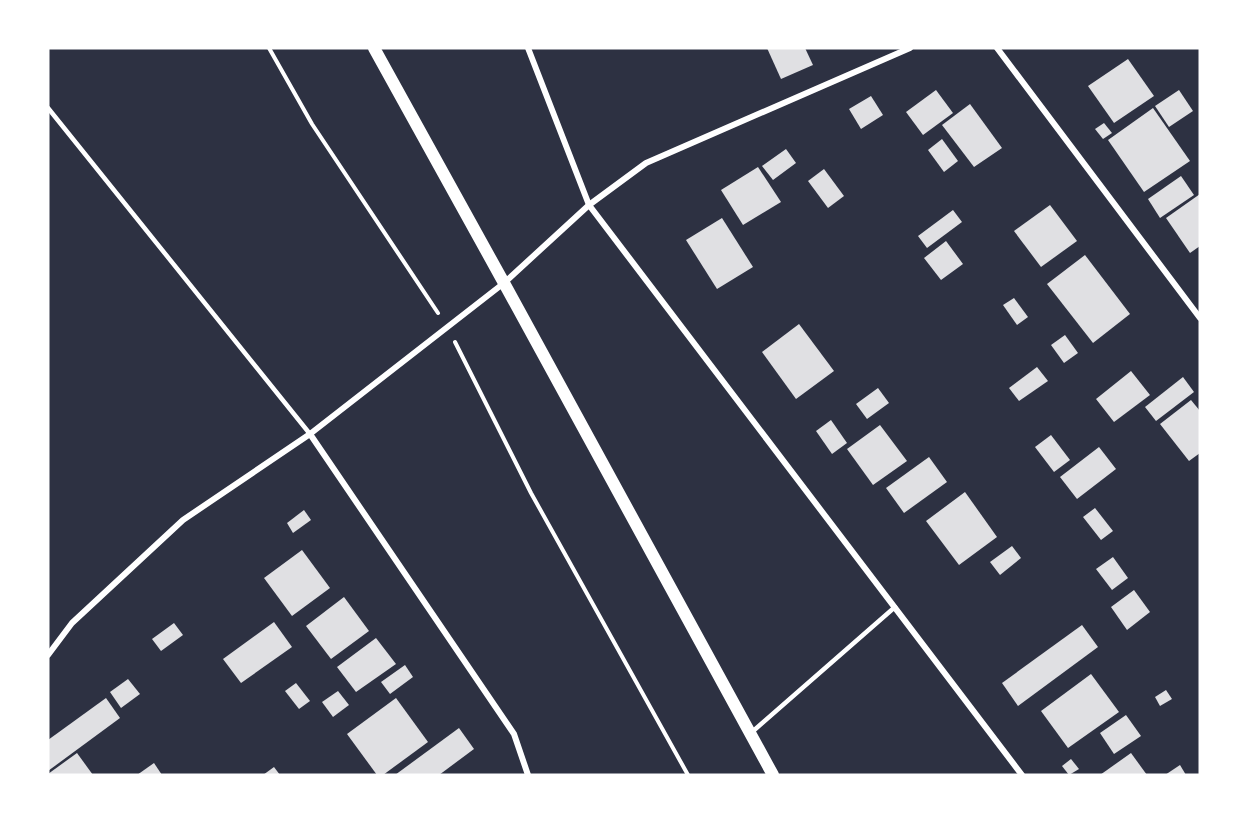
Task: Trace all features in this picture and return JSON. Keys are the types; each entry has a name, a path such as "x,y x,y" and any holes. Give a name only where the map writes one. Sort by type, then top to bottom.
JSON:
{"main road":[{"path":"374,48 773,775"}],"street":[{"path":"528,48 590,206 1022,775"},
{"path":"48,655 72,623 183,520 310,434 504,283 590,206 646,163 909,48"},
{"path":"997,48 1200,318"},
{"path":"310,434 514,734 528,775"}],"lane":[{"path":"48,108 310,434"},
{"path":"750,734 895,607"}],"path":[{"path":"269,48 312,124 447,327 531,493 688,775"}],"building":[{"path":"767,48 805,48 813,65 781,79"},
{"path":"1128,59 1154,96 1114,123 1088,86"},
{"path":"936,90 953,113 923,135 906,112"},
{"path":"1179,90 1193,111 1169,127 1155,106"},
{"path":"871,96 883,115 861,129 849,109"},
{"path":"970,104 1002,148 974,167 942,125"},
{"path":"1153,108 1190,161 1144,192 1108,140"},
{"path":"1104,123 1112,133 1103,139 1095,129"},
{"path":"942,139 958,161 944,172 928,150"},
{"path":"786,149 796,163 773,180 762,166"},
{"path":"758,167 781,202 743,225 721,190"},
{"path":"824,169 844,196 828,208 808,181"},
{"path":"1181,176 1194,195 1160,218 1148,199"},
{"path":"1200,194 1200,246 1190,253 1166,218"},
{"path":"1050,205 1077,241 1041,267 1014,231"},
{"path":"953,210 962,222 927,248 918,236"},
{"path":"722,218 753,267 717,289 686,240"},
{"path":"946,241 963,264 941,280 924,258"},
{"path":"1085,255 1130,314 1093,343 1047,284"},
{"path":"1014,298 1028,317 1017,325 1003,305"},
{"path":"799,324 834,371 796,399 762,352"},
{"path":"1065,335 1078,353 1064,363 1051,345"},
{"path":"1037,367 1048,381 1019,401 1009,388"},
{"path":"1131,371 1150,395 1114,422 1096,399"},
{"path":"1183,377 1194,392 1156,421 1145,407"},
{"path":"878,388 889,403 867,419 856,404"},
{"path":"1191,400 1200,411 1200,453 1189,461 1160,424"},
{"path":"831,420 847,443 832,454 816,431"},
{"path":"880,425 907,461 873,485 847,449"},
{"path":"1051,435 1070,460 1054,472 1035,447"},
{"path":"1099,447 1116,469 1077,499 1060,477"},
{"path":"929,457 947,482 904,513 886,488"},
{"path":"965,492 997,537 959,565 926,521"},
{"path":"1095,508 1113,531 1101,540 1083,517"},
{"path":"304,510 311,520 293,533 287,523"},
{"path":"1012,546 1021,558 1000,575 990,562"},
{"path":"302,550 330,588 292,616 264,578"},
{"path":"1113,557 1128,578 1112,590 1096,569"},
{"path":"1134,590 1150,612 1127,630 1111,607"},
{"path":"344,597 369,631 331,659 306,626"},
{"path":"274,622 292,647 241,683 223,659"},
{"path":"174,623 183,635 161,651 152,639"},
{"path":"1082,625 1098,647 1018,706 1002,683"},
{"path":"376,638 396,664 356,692 337,667"},
{"path":"405,665 413,677 390,694 381,682"},
{"path":"1091,674 1119,712 1068,748 1041,711"},
{"path":"128,679 140,694 121,708 110,692"},
{"path":"296,683 310,701 299,709 285,691"},
{"path":"1166,690 1172,699 1160,706 1155,697"},
{"path":"338,691 349,705 333,717 322,702"},
{"path":"106,698 120,718 48,771 48,740"},
{"path":"396,698 428,742 383,775 377,775 347,734"},
{"path":"1126,715 1141,736 1114,754 1100,733"},
{"path":"459,728 474,749 439,775 395,775"},
{"path":"77,753 93,775 48,775 48,774"},
{"path":"1131,753 1147,775 1100,775"},
{"path":"1071,759 1079,769 1069,775 1062,766"},
{"path":"154,763 162,775 137,775"},
{"path":"1180,765 1186,775 1165,775"},
{"path":"274,767 280,775 263,775"}]}
